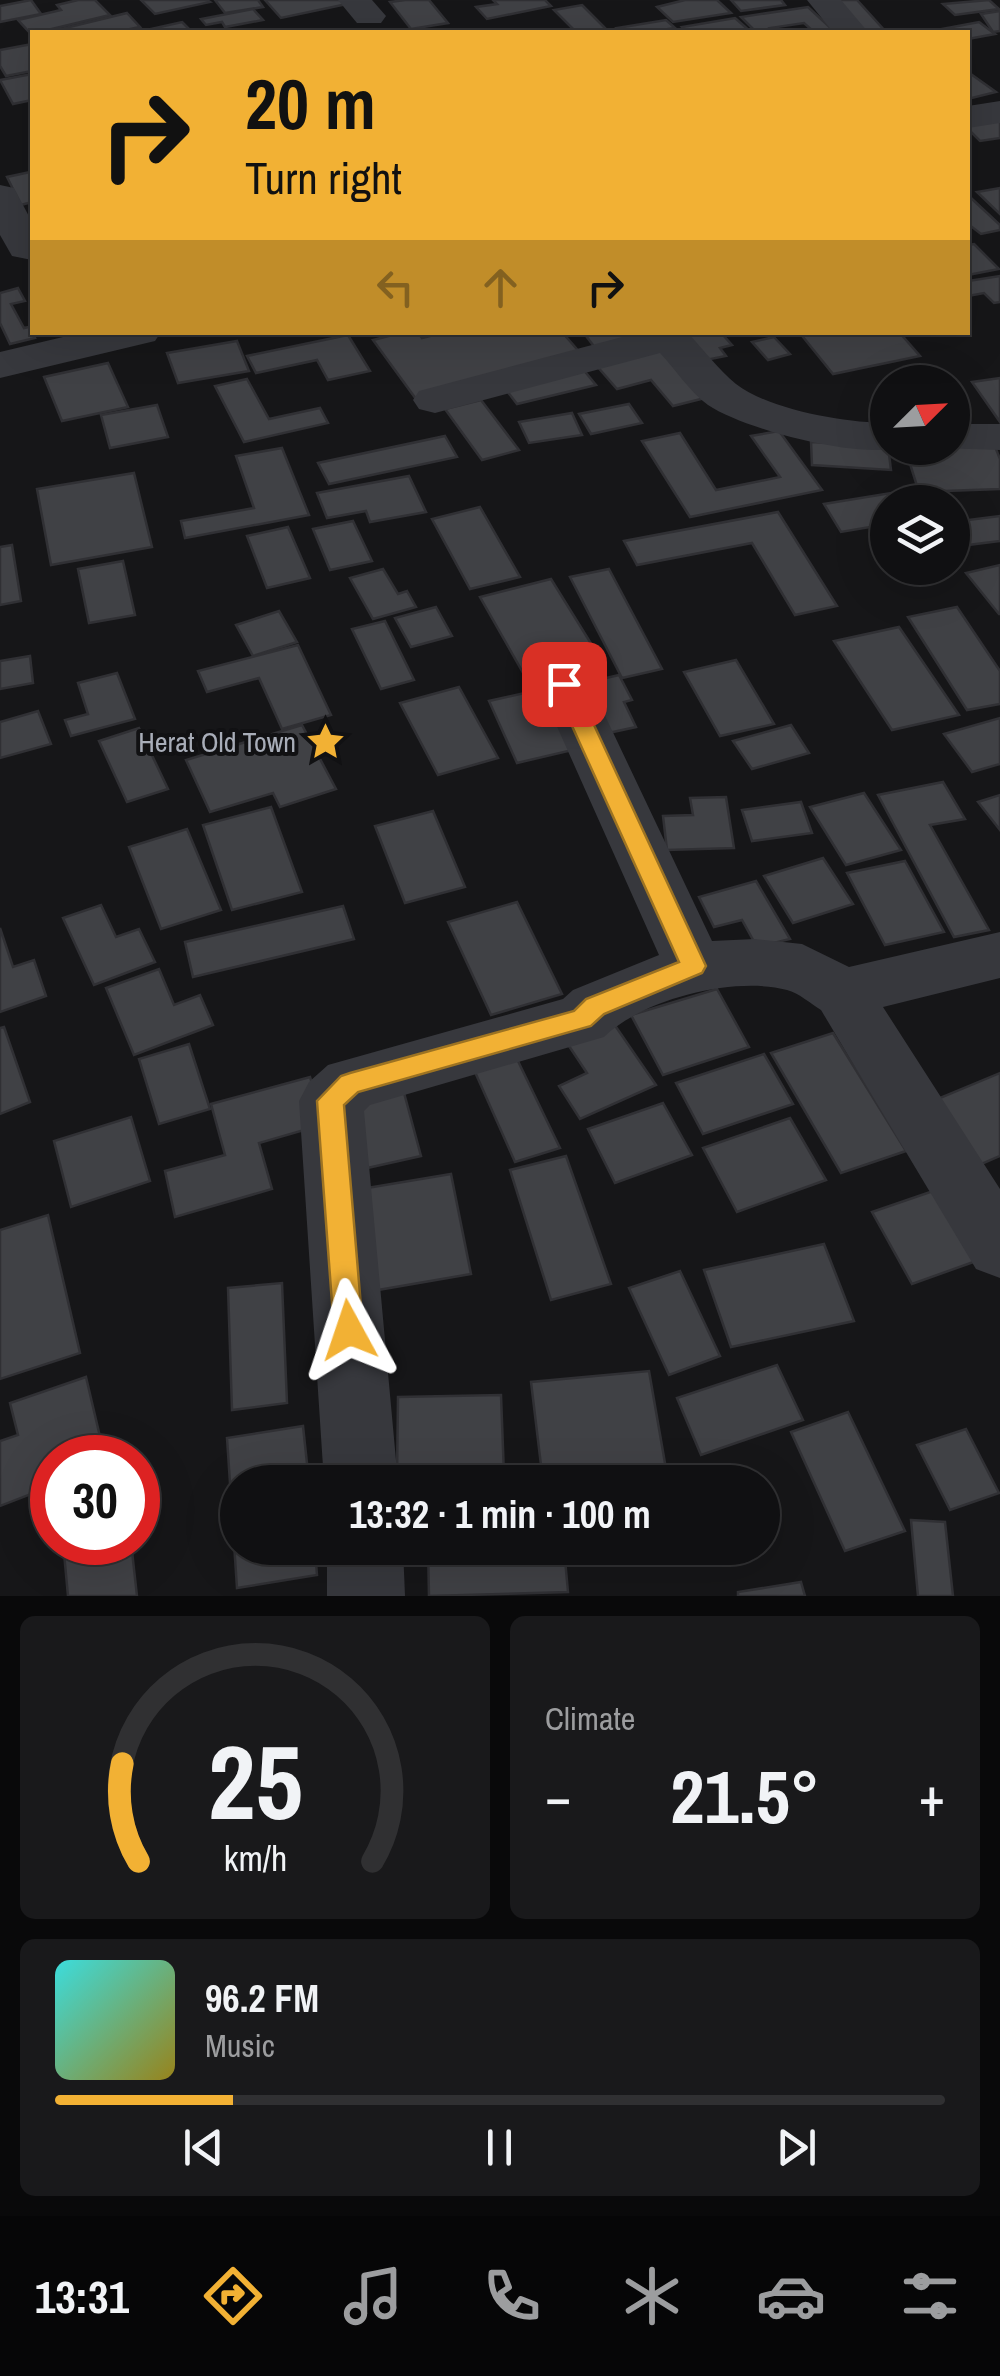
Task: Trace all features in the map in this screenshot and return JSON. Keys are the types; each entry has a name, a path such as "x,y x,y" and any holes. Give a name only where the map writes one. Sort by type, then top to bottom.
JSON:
{"street":[{"path":"823,0 848,30"},
{"path":"970,117 1000,112"},
{"path":"0,196 26,248 30,248"},
{"path":"0,365 127,335"},
{"path":"435,400 664,336 723,396 786,422 870,436"},
{"path":"970,438 1000,437"},
{"path":"564,684 694,966"},
{"path":"842,993 1000,955"},
{"path":"360,1465 330,1101 350,1084 582,1019 595,1006 694,966 755,963 802,968 842,993 1000,1248"},
{"path":"365,1565 366,1596"}],"building":[{"path":"31,0 41,14 0,22 0,6"},
{"path":"95,0 110,15 30,33 18,20 61,10 57,5"},
{"path":"141,0 207,0 210,2 155,14"},
{"path":"215,0 258,0 263,7 225,13"},
{"path":"265,0 343,0 347,4 281,18"},
{"path":"429,0 448,23 411,29 390,2"},
{"path":"493,0 545,0 551,6 487,19 476,7 497,4"},
{"path":"685,0 717,0 731,13 673,22 657,7"},
{"path":"731,0 781,0 785,5 741,11"},
{"path":"831,0 857,0 884,30 857,30"},
{"path":"989,0 999,9 955,15 943,4"},
{"path":"582,5 607,30 574,30 554,10"},
{"path":"808,7 833,30 812,30 804,23 754,30 741,17"},
{"path":"253,9 263,20 225,27 222,22 206,25 201,19"},
{"path":"1000,11 1000,31 993,32 981,14"},
{"path":"127,13 140,27 126,30 61,29"},
{"path":"735,18 749,30 685,30 682,27"},
{"path":"666,20 675,28 620,30 617,28"},
{"path":"182,22 190,30 146,30"},
{"path":"979,22 995,34 970,39 970,30 937,30"},
{"path":"30,44 30,71 6,76 0,66 0,50"},
{"path":"970,73 996,92 970,98"},
{"path":"30,74 30,100 13,104 0,80"},
{"path":"1000,115 1000,138 980,141 970,131 970,119"},
{"path":"30,172 30,203 21,205 7,177"},
{"path":"1000,188 1000,214 977,192"},
{"path":"970,198 1000,225 1000,230 981,234 970,226"},
{"path":"974,244 999,269 970,275 970,245"},
{"path":"1000,276 1000,302 994,303 984,293 970,296 970,281"},
{"path":"18,288 25,301 11,304 24,328 29,327 35,338 10,344 0,323 0,293"},
{"path":"348,335 370,371 328,380 317,360 256,373 247,356"},
{"path":"392,335 565,335 582,355 416,399 373,340"},
{"path":"585,335 649,335 596,349"},
{"path":"679,335 727,335 724,336 732,345 720,348 726,356 701,361"},
{"path":"801,335 902,335 920,356 833,374"},
{"path":"774,337 790,354 768,360 752,342"},
{"path":"237,341 249,371 178,383 167,353"},
{"path":"662,348 705,398 673,406 651,380 617,389 596,365"},
{"path":"108,363 128,407 62,421 44,377"},
{"path":"582,368 596,385 517,404 504,387"},
{"path":"1000,378 1000,422 972,382"},
{"path":"247,379 269,419 320,408 328,423 244,442 215,386"},
{"path":"481,400 519,450 482,460 445,409"},
{"path":"629,404 642,423 591,434 579,414"},
{"path":"157,405 168,437 110,448 101,415"},
{"path":"572,413 582,435 529,443 519,422"},
{"path":"779,431 822,490 690,517 642,441 680,433 716,490 780,477 751,436"},
{"path":"445,436 457,457 329,484 318,463"},
{"path":"811,442 870,445 870,465 890,465 891,470 812,465"},
{"path":"994,444 1000,459 1000,489 917,485 910,465 970,465 970,445"},
{"path":"282,448 309,515 185,538 181,521 254,508 236,456"},
{"path":"134,473 152,547 51,565 37,489"},
{"path":"409,476 426,512 370,522 366,511 327,518 317,493"},
{"path":"870,496 870,527 841,532 824,504"},
{"path":"480,507 520,577 470,589 432,519"},
{"path":"778,512 837,606 795,615 752,543 637,565 624,541"},
{"path":"1000,516 1000,541 970,545 970,520"},
{"path":"353,521 372,561 330,570 313,529"},
{"path":"288,527 310,578 267,588 247,536"},
{"path":"12,545 21,601 0,605 0,547"},
{"path":"123,561 135,615 89,623 78,569"},
{"path":"1000,565 1000,614 970,578 970,572"},
{"path":"383,569 398,594 407,591 416,607 373,619 350,578"},
{"path":"609,569 662,669 622,678 570,577"},
{"path":"551,579 600,658 526,678 480,597"},
{"path":"436,607 452,636 411,647 395,618"},
{"path":"957,607 1000,671 1000,704 967,710 908,617"},
{"path":"279,611 297,642 253,656 236,625"},
{"path":"385,621 414,680 381,689 352,629"},
{"path":"899,627 959,715 892,730 834,641"},
{"path":"298,645 331,715 282,729 259,678 207,692 198,671"},
{"path":"30,656 33,683 0,689 0,661"},
{"path":"736,660 774,724 720,736 684,672"},
{"path":"117,673 135,719 71,736 65,720 88,714 78,683"},
{"path":"619,675 632,700 624,702 636,727 599,735 576,685"},
{"path":"459,687 498,758 438,775 400,703"},
{"path":"547,688 577,749 517,763 489,701"},
{"path":"38,711 51,744 0,758 0,722"},
{"path":"1000,718 1000,764 972,772 944,734"},
{"path":"302,725 336,789 280,807 273,793 210,812 186,760"},
{"path":"791,725 809,753 752,769 733,741"},
{"path":"139,728 168,789 127,802 99,741"},
{"path":"943,782 965,819 930,825 989,930 954,937 878,795"},
{"path":"864,793 901,850 846,865 810,807"},
{"path":"1000,795 1000,830 978,802"},
{"path":"726,797 734,848 667,850 663,816 693,815 690,798"},
{"path":"801,802 812,833 752,841 742,810"},
{"path":"271,807 302,892 232,910 203,825"},
{"path":"433,811 465,887 405,903 375,826"},
{"path":"187,829 221,910 161,929 129,847"},
{"path":"823,858 853,904 793,923 764,876"},
{"path":"905,861 944,932 885,945 847,873"},
{"path":"756,881 790,939 757,947 742,920 714,927 699,897"},
{"path":"517,902 562,994 491,1015 448,922"},
{"path":"101,905 116,937 139,929 155,962 94,985 63,918"},
{"path":"343,906 354,939 193,977 185,942"},
{"path":"0,928 13,967 34,960 46,996 0,1012"},
{"path":"159,969 174,1005 200,995 213,1025 134,1055 106,988"},
{"path":"717,989 749,1047 663,1075 631,1015"},
{"path":"614,1024 656,1085 580,1119 559,1086 587,1073 567,1043"},
{"path":"4,1027 30,1102 0,1114 0,1028"},
{"path":"833,1033 906,1151 841,1173 771,1053"},
{"path":"189,1044 210,1109 159,1124 139,1059"},
{"path":"764,1054 793,1104 703,1134 676,1083"},
{"path":"517,1059 560,1148 515,1162 475,1072"},
{"path":"1000,1073 1000,1156 970,1169 923,1105"},
{"path":"310,1077 325,1124 259,1143 272,1189 175,1217 165,1171 225,1155 211,1104"},
{"path":"403,1089 421,1156 354,1171 337,1104"},
{"path":"663,1103 692,1155 615,1183 588,1129"},
{"path":"131,1117 150,1181 71,1207 54,1141"},
{"path":"790,1118 826,1180 737,1212 703,1148"},
{"path":"566,1156 611,1284 551,1300 510,1170"},
{"path":"451,1174 471,1274 378,1290 361,1189"},
{"path":"936,1190 979,1260 912,1284 872,1212"},
{"path":"48,1215 80,1353 0,1379 0,1230"},
{"path":"824,1244 854,1321 731,1347 704,1270"},
{"path":"680,1271 720,1356 669,1375 629,1288"},
{"path":"282,1283 287,1403 232,1410 228,1288"},
{"path":"777,1365 803,1420 701,1455 677,1398"},
{"path":"649,1371 665,1465 541,1465 531,1382"},
{"path":"86,1377 100,1435 30,1435 30,1494 0,1506 0,1441 18,1435 10,1403"},
{"path":"501,1395 504,1465 397,1465 398,1397"},
{"path":"848,1412 905,1531 845,1551 791,1432"},
{"path":"303,1426 307,1465 229,1465 227,1438"},
{"path":"966,1429 999,1493 950,1510 917,1445"},
{"path":"911,1520 945,1522 953,1596 918,1596"},
{"path":"65,1565 134,1565 137,1596 68,1596"},
{"path":"235,1565 316,1565 317,1575 237,1588"},
{"path":"428,1565 566,1565 568,1592 429,1596"},
{"path":"801,1582 805,1596 738,1596 738,1592"}],"place":[{"name":"Herat Old Town","path":"326,742"}],"route":[{"path":"349,1330 330,1101 350,1084 582,1019 595,1006 694,966 564,684"}]}
